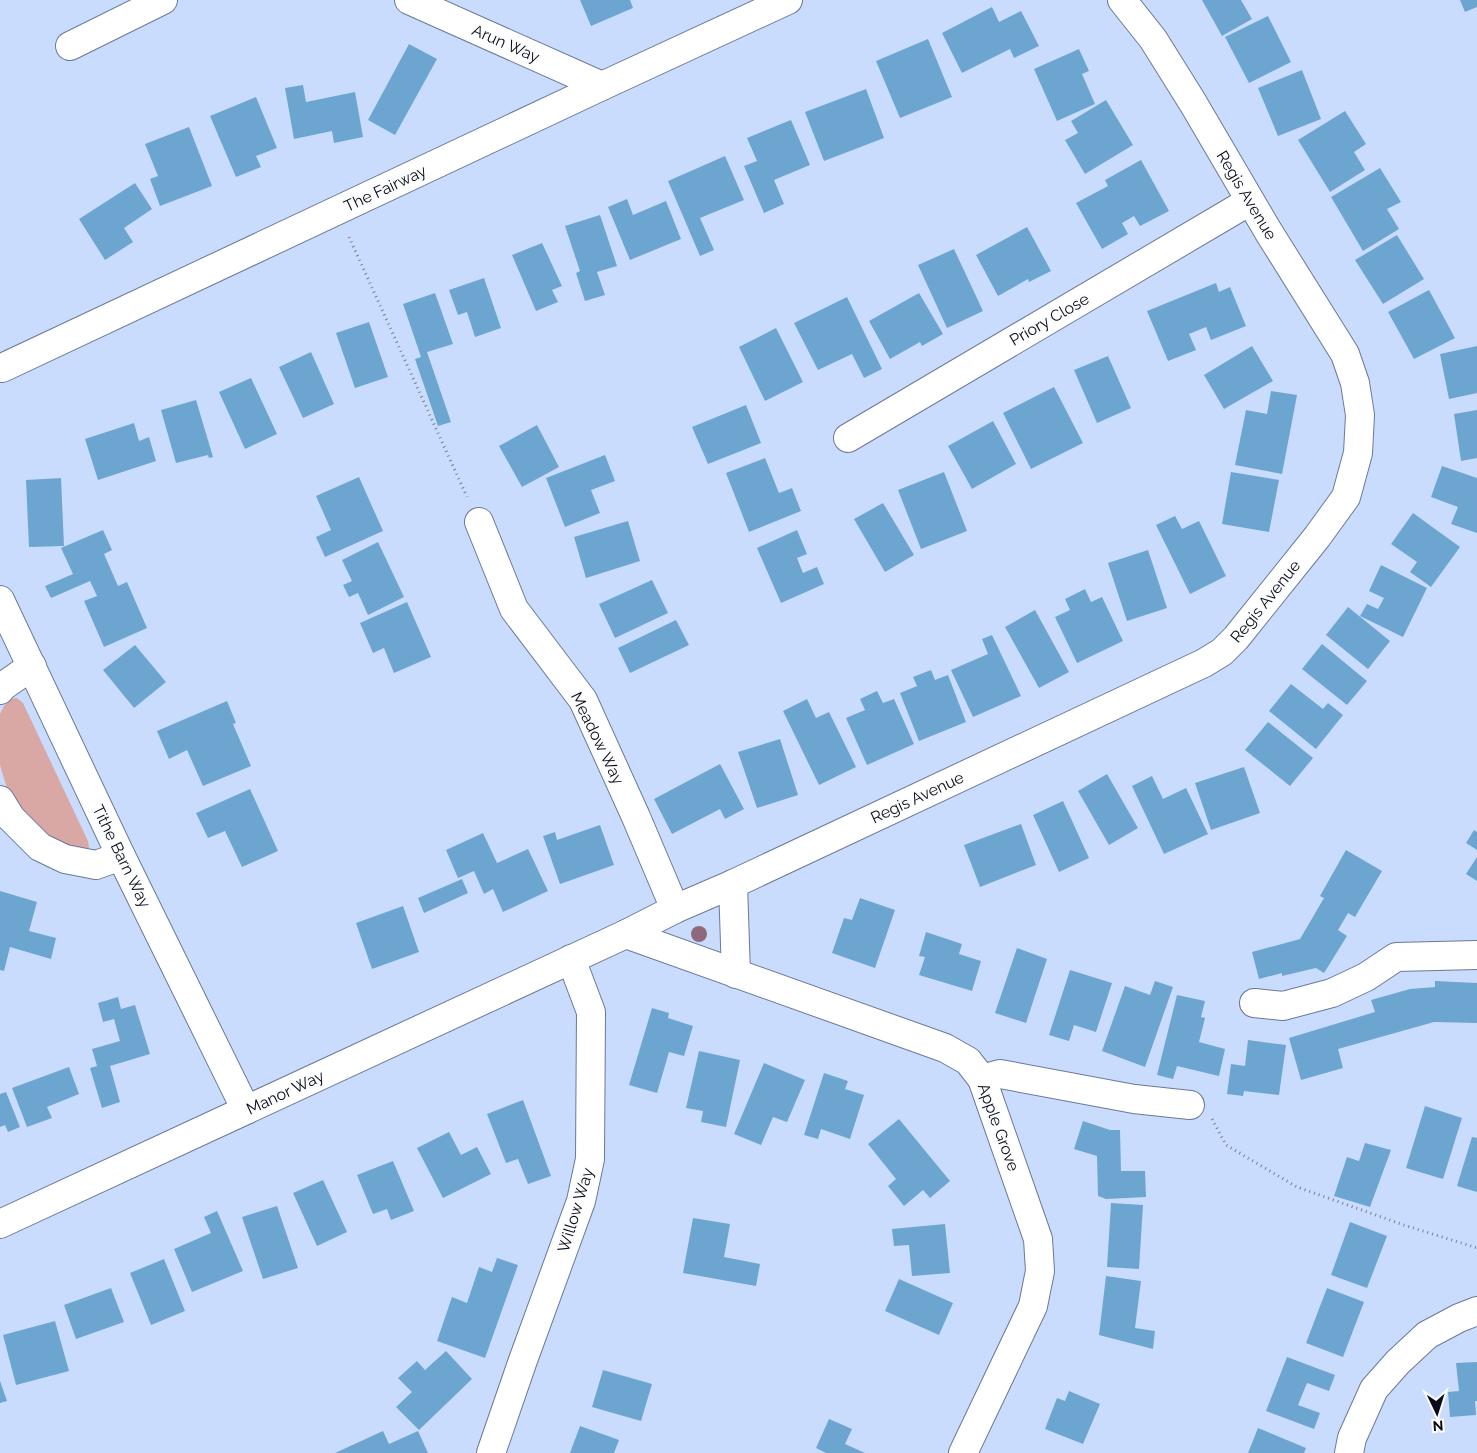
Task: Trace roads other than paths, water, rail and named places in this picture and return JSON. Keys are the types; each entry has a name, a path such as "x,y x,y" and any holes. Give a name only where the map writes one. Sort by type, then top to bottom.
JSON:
{"street":[{"path":"70,46 163,0"},
{"name":"Arun Way","path":"409,0 602,86"},
{"name":"Regis Avenue","path":"571,959 1222,652 1236,638 1317,537 1346,497 1358,453 1360,415 1355,383 1345,354 1250,201 1158,47 1122,0"},
{"name":"The Fairway","path":"1,372 773,3"},
{"name":"Priory Close","path":"848,438 1250,201"},
{"name":"Meadow Way","path":"479,522 514,608 583,700 636,817 675,910"},
{"name":"Tithe Barn Way","path":"0,600 246,1110"},
{"path":"0,690 32,666"},
{"path":"0,800 11,818 40,847 65,859 96,865 122,856"},
{"path":"733,884 736,974"},
{"name":"Apple Grove","path":"626,934 944,1048 968,1061 982,1078 1038,1239 1040,1271 1033,1306 963,1453"},
{"path":"1254,1003 1283,1006 1332,993 1366,977 1396,957 1477,955"},
{"name":"Manor Way","path":"0,1224 571,959"},
{"name":"Willow Way","path":"491,1453 581,1201 590,1159 591,1012 571,959"},
{"path":"982,1078 1000,1074 1134,1100 1190,1105"},
{"path":"1349,1453 1352,1438 1374,1389 1398,1362 1427,1334 1459,1318 1477,1312"}]}
